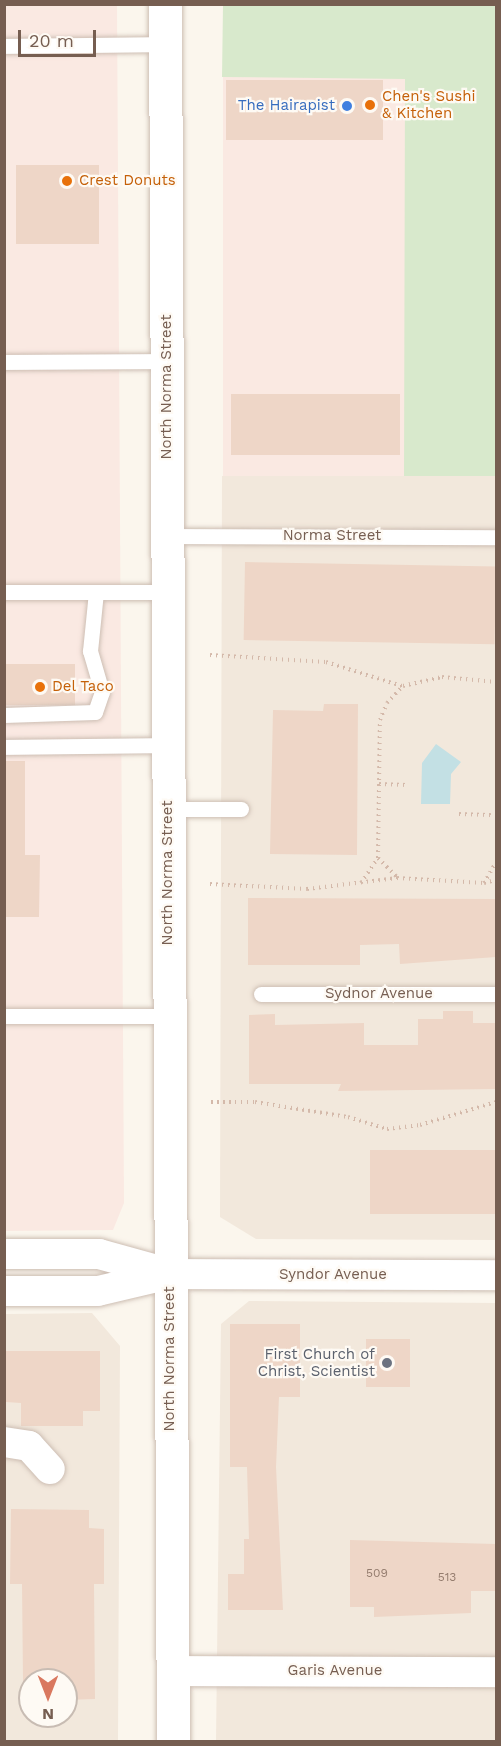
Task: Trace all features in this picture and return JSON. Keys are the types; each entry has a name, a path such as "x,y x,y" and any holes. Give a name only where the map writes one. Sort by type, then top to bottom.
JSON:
{"street":[{"name":"North Norma Street","path":"165,4 170,592 167,745 173,1742"},
{"path":"4,1254 99,1254 170,1274"},
{"path":"4,1291 98,1291 170,1274"},
{"name":"Syndor Avenue","path":"170,1274 496,1275"},
{"path":"4,1442 29,1446 50,1469"},
{"name":"Garis Avenue","path":"173,1671 496,1672"}],"lane":[{"path":"4,46 166,44"},
{"path":"4,362 168,361"},
{"name":"Norma Street","path":"168,536 496,537"},
{"path":"4,592 170,592"},
{"path":"4,715 95,712 102,692 90,651 96,592"},
{"path":"4,747 167,745"},
{"path":"168,809 241,809"},
{"name":"Sydnor Avenue","path":"261,994 496,994"},
{"path":"4,1016 169,1016"}],"path":[{"path":"210,655 326,662 403,686 442,677 496,681"},
{"path":"360,882 378,858 380,720 403,686"},
{"path":"379,784 407,785"},
{"path":"459,814 496,815"},
{"path":"378,858 397,878"},
{"path":"484,883 496,862"},
{"path":"210,884 307,889 397,878 484,883 496,880"},
{"path":"211,1102 255,1102 348,1117 387,1129 420,1125 496,1102"}],"shaded area":[{"path":"5,5 117,5 124,1203 113,1230 5,1231"},
{"path":"223,5 496,5 496,476 223,476"},
{"path":"222,476 496,476 496,1240 256,1239 220,1217"},
{"path":"249,1301 496,1303 496,1741 216,1742 221,1324"},
{"path":"92,1313 120,1346 118,1741 5,1741 4,1314"}],"green space":[{"path":"223,5 496,5 496,476 404,476 405,79 222,77"}],"water":[{"path":"436,744 461,762 451,774 450,804 421,804 422,763"}],"building":[{"path":"226,80 383,80 383,140 226,140"},
{"path":"16,165 99,165 99,244 16,244"},
{"path":"231,394 400,394 400,455 231,455"},
{"path":"245,562 496,566 495,644 244,640"},
{"name":"Del Taco","path":"4,664 75,664 75,705 4,705"},
{"path":"324,704 358,704 357,855 270,854 273,710 323,711"},
{"path":"4,761 25,761 25,855 40,855 39,917 4,917"},
{"path":"248,898 496,899 496,957 400,964 399,944 360,945 360,965 248,965"},
{"path":"443,1011 473,1011 473,1023 496,1023 496,1089 338,1091 341,1084 249,1084 249,1015 275,1014 275,1025 364,1023 364,1045 418,1045 418,1019 443,1019"},
{"path":"370,1150 496,1150 496,1214 370,1214"},
{"path":"230,1324 300,1324 300,1397 279,1397 276,1467 283,1610 228,1610 228,1574 244,1574 244,1539 249,1539 247,1467 230,1467"},
{"path":"366,1339 410,1339 410,1387 366,1387"},
{"path":"4,1351 100,1351 100,1411 83,1411 83,1426 21,1426 21,1403 6,1402"},
{"path":"11,1509 89,1510 89,1528 104,1529 104,1584 94,1584 95,1699 78,1700 78,1668 23,1668 22,1584 10,1584"},
{"path":"350,1540 496,1544 496,1591 471,1591 471,1613 374,1617 374,1607 350,1607"}],"place":[{"name":"Chen's Sushi & Kitchen","path":"370,105"},
{"name":"The Hairapist","path":"347,106"},
{"name":"Crest Donuts","path":"67,181"},
{"name":"Del Taco","path":"40,687"},
{"name":"First Church of Christ, Scientist","path":"387,1363"}]}
